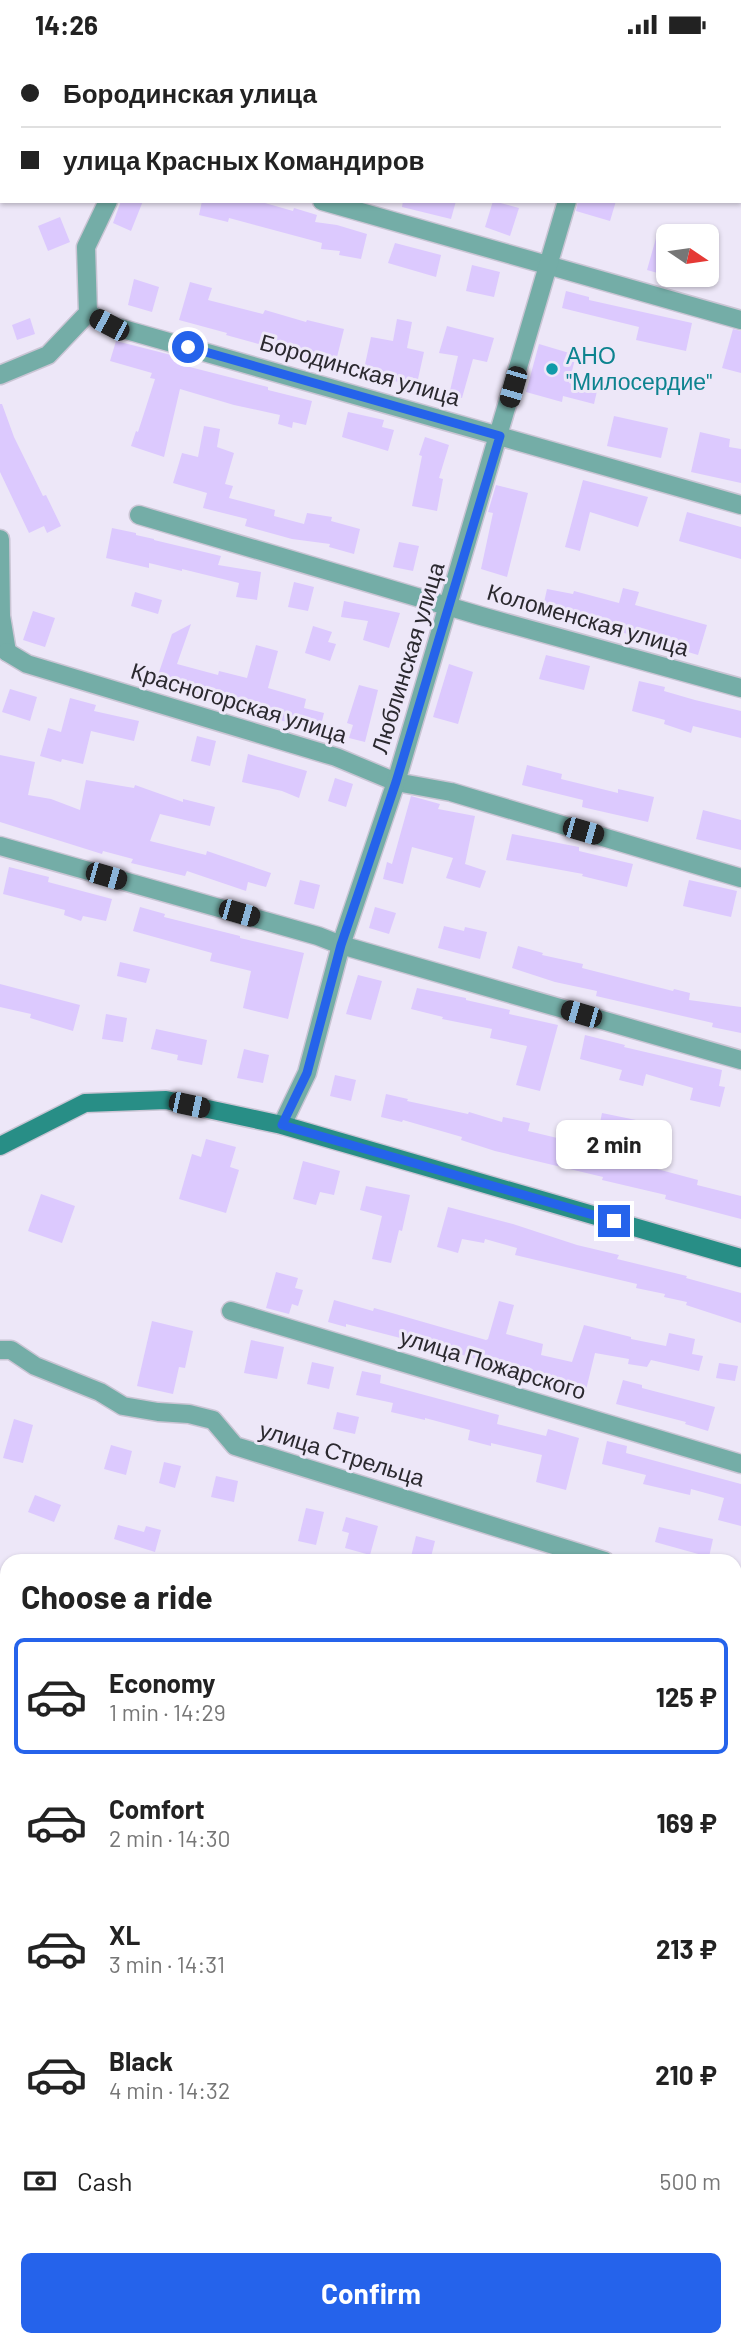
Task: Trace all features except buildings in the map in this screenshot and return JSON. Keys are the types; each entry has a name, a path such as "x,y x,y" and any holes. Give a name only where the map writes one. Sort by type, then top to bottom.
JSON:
{"street":[{"path":"0,375 48,355 88,313 86,247 107,203"},
{"path":"329,203 741,320"},
{"name":"Люблинская улица","path":"282,1125 307,1073 341,945 396,782 567,203"},
{"name":"Бородинская улица","path":"88,313 109,325 741,505"},
{"name":"Коломенская улица","path":"139,515 741,688"},
{"path":"0,539 4,653"},
{"name":"Красногорская улица","path":"4,653 27,664 336,757 396,782 450,792 741,878"},
{"path":"0,846 741,1060"},
{"path":"0,1146 85,1103 166,1100 282,1125 741,1258"},
{"name":"улица Пожарского","path":"231,1311 741,1464"},
{"name":"улица Стрельца","path":"0,1350 11,1350 35,1366 100,1392 123,1406 190,1414 213,1420 235,1446 583,1554"}],"place":[{"name":"АНО \"Милосердие\"","path":"552,369"}],"route":[{"path":"188,347 500,436 396,782 341,945 307,1073 282,1125 614,1221"}]}
